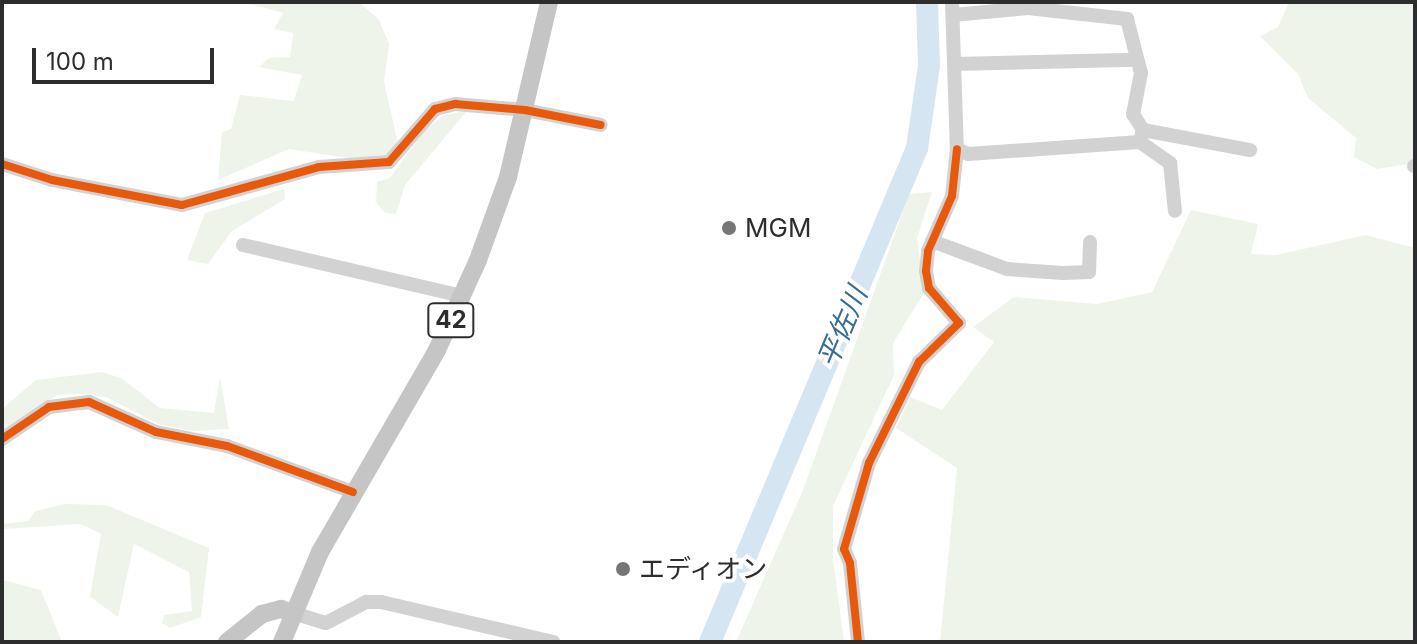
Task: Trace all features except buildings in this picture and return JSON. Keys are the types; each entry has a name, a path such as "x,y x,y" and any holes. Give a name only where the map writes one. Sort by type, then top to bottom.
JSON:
{"main road":[{"name":"42","path":"282,642 293,613 353,492 437,350 462,296 493,220 525,110 549,2"},
{"path":"227,642 262,614 281,609 293,613"}],"street":[{"path":"858,642 850,563 844,549 869,463 919,362 959,323 929,288 926,271 932,241 952,196 957,149 953,8 1060,7 1127,19 1141,73 1133,114 1141,136 1170,163 1175,211"},
{"path":"954,64 1137,60"},
{"path":"2,164 52,180 182,205 319,167 389,162 435,109 455,104 525,110 601,125"},
{"path":"957,149 968,154 1141,136 1250,150"},
{"path":"932,241 1007,269 1063,273 1089,272 1090,242"},
{"path":"243,245 462,296"},
{"path":"2,439 49,407 89,402 156,432 227,446 353,492"},
{"path":"293,613 326,623 366,602 381,602 553,642"}],"shaded area":[{"path":"243,2 359,2 379,20 389,44 384,82 398,143 386,158 368,161 289,149 218,180 222,132 231,129 240,95 294,101 302,75 259,67 269,58 290,57 293,33 274,29 283,13"},
{"path":"1289,2 1415,2 1415,163 1377,169 1354,157 1356,138 1308,98 1298,74 1260,36 1278,27"},
{"path":"467,111 405,185 396,214 385,213 376,202 377,182 390,178 425,130 444,115"},
{"path":"284,189 285,199 232,231 208,264 187,260 205,213"},
{"path":"932,192 917,238 924,293 893,343 894,375 833,506 833,558 844,642 736,642 803,490 909,194"},
{"path":"1191,210 1258,224 1251,254 1276,255 1366,235 1415,248 1415,642 940,642 957,468 896,428 910,397 942,410 994,342 973,327 1014,297 1097,304 1152,292"},
{"path":"102,372 121,378 160,408 214,413 220,377 229,429 192,431 158,424 106,397 78,394 57,395 2,430 2,409 36,380"},
{"path":"65,504 106,505 209,548 201,617 170,628 162,623 164,615 192,611 189,572 134,544 118,617 90,597 101,534 81,524 2,529 2,524 28,521 35,511"},
{"path":"3,580 41,590 62,642 4,642"}],"waterway":[{"name":"平佐川","path":"710,642 917,148 929,66 927,2"}],"cycle path":[{"path":"2,164 52,180 182,205 319,167 389,162 435,109 455,104 525,110 601,125"},
{"path":"858,642 850,563 844,549 869,463 919,362 959,323 929,288 926,271 928,251 952,196 957,149"},
{"path":"2,439 49,407 89,402 156,432 227,446 353,492"}],"place":[{"name":"MGM","path":"729,228"},
{"name":"エディオン","path":"623,569"}]}
